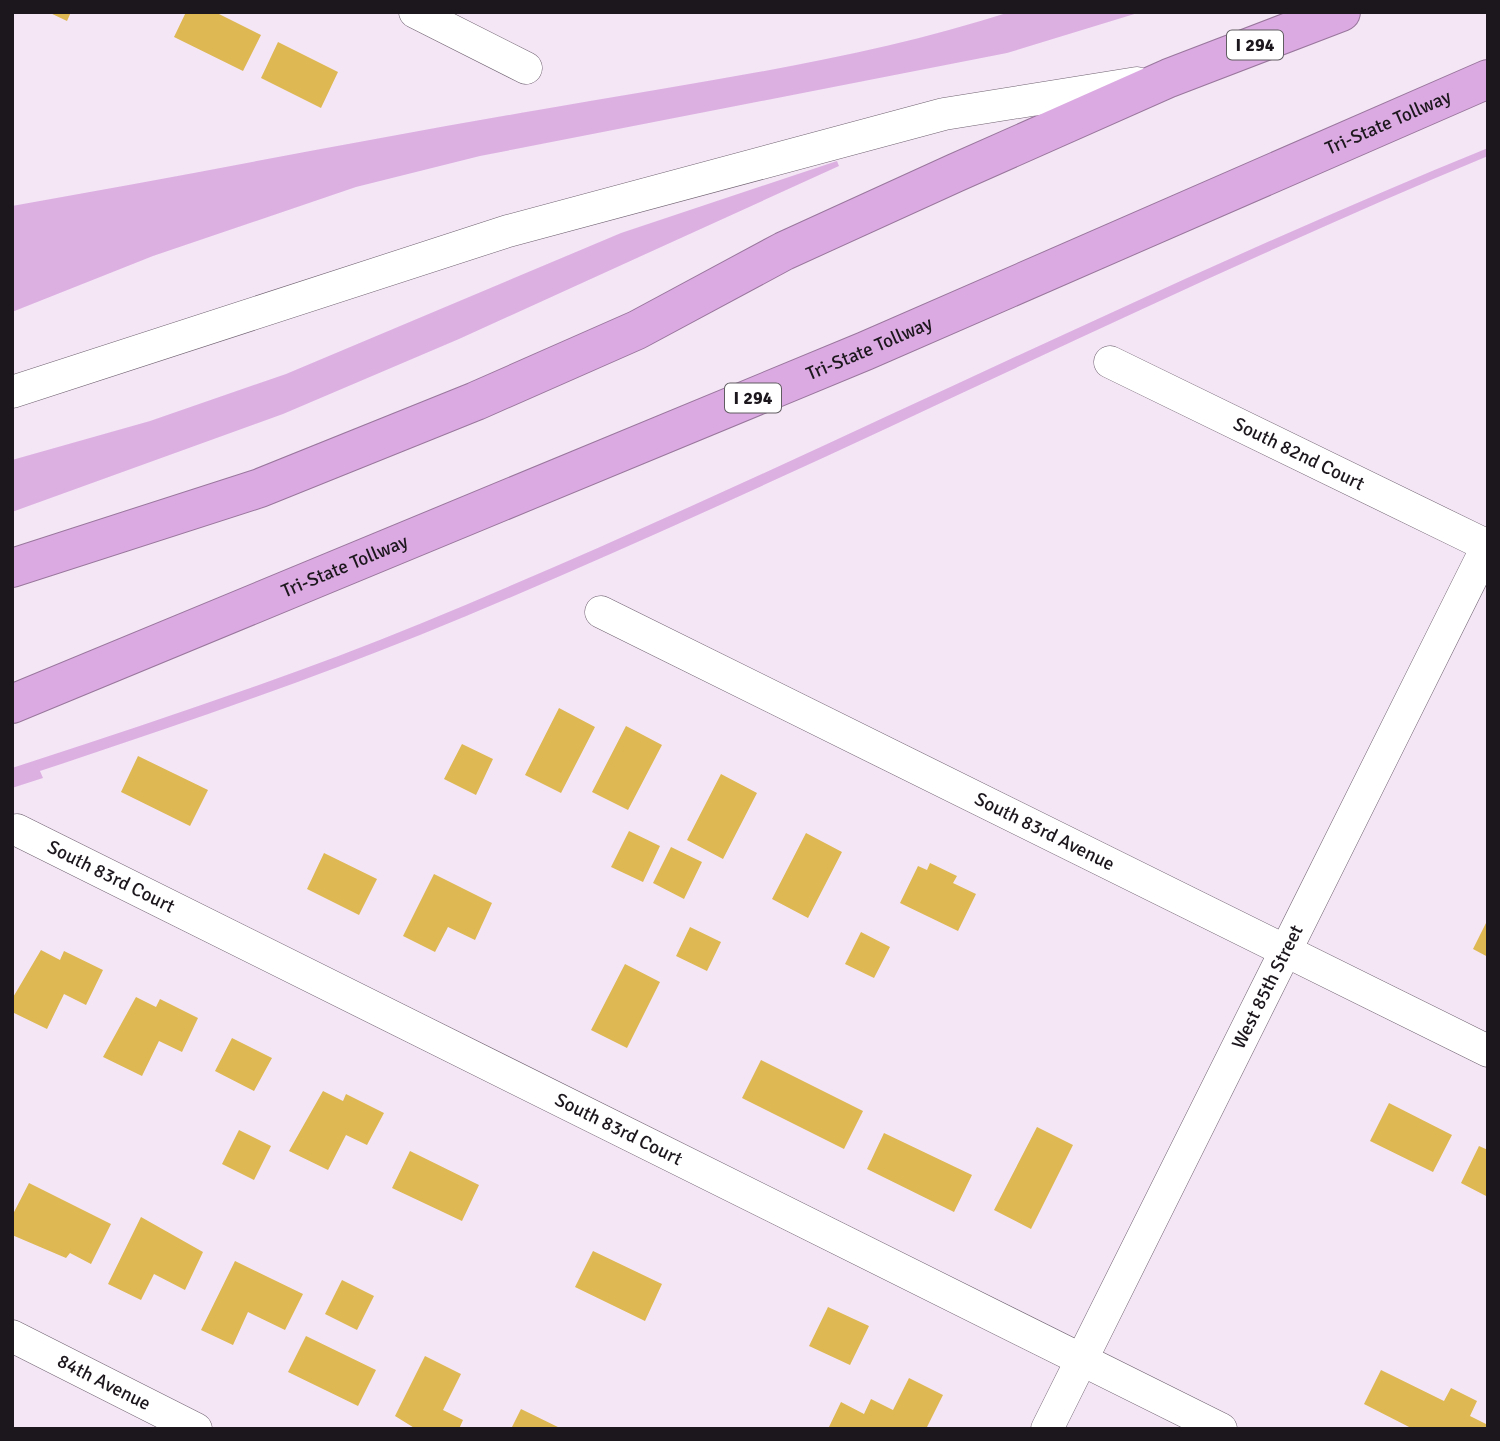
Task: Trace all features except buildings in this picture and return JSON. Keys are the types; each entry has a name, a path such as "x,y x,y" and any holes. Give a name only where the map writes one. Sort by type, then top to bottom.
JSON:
{"highway":[{"name":"I 294","path":"12,568 260,488 476,401 637,330 784,251 1169,78 1341,12"},
{"name":"Tri-State Tollway","path":"12,704 865,351 1488,79"}],"street":[{"path":"415,12 526,68"},
{"name":"I 294","path":"12,392 534,224 944,114 1169,78"},
{"name":"South 82nd Court","path":"1110,362 1488,546"},
{"name":"West 85th Street","path":"1047,1429 1283,950 1488,546"},
{"name":"South 83rd Avenue","path":"601,612 1488,1051"},
{"name":"South 83rd Court","path":"17,830 1222,1429"},
{"name":"84th Avenue","path":"12,1336 196,1429"}],"shaded area":[{"path":"1010,12 1141,12 1007,53 480,156 356,187 153,256 12,312 12,206 472,121 776,69 894,44"},
{"path":"1488,148 1488,156 1220,273 689,519 555,578 326,671 184,723 40,771 43,778 12,788 12,768 270,681 422,623 689,507 1220,263"},
{"path":"837,161 839,166 459,339 283,414 12,512 12,460 150,421 286,374 621,233"}]}
